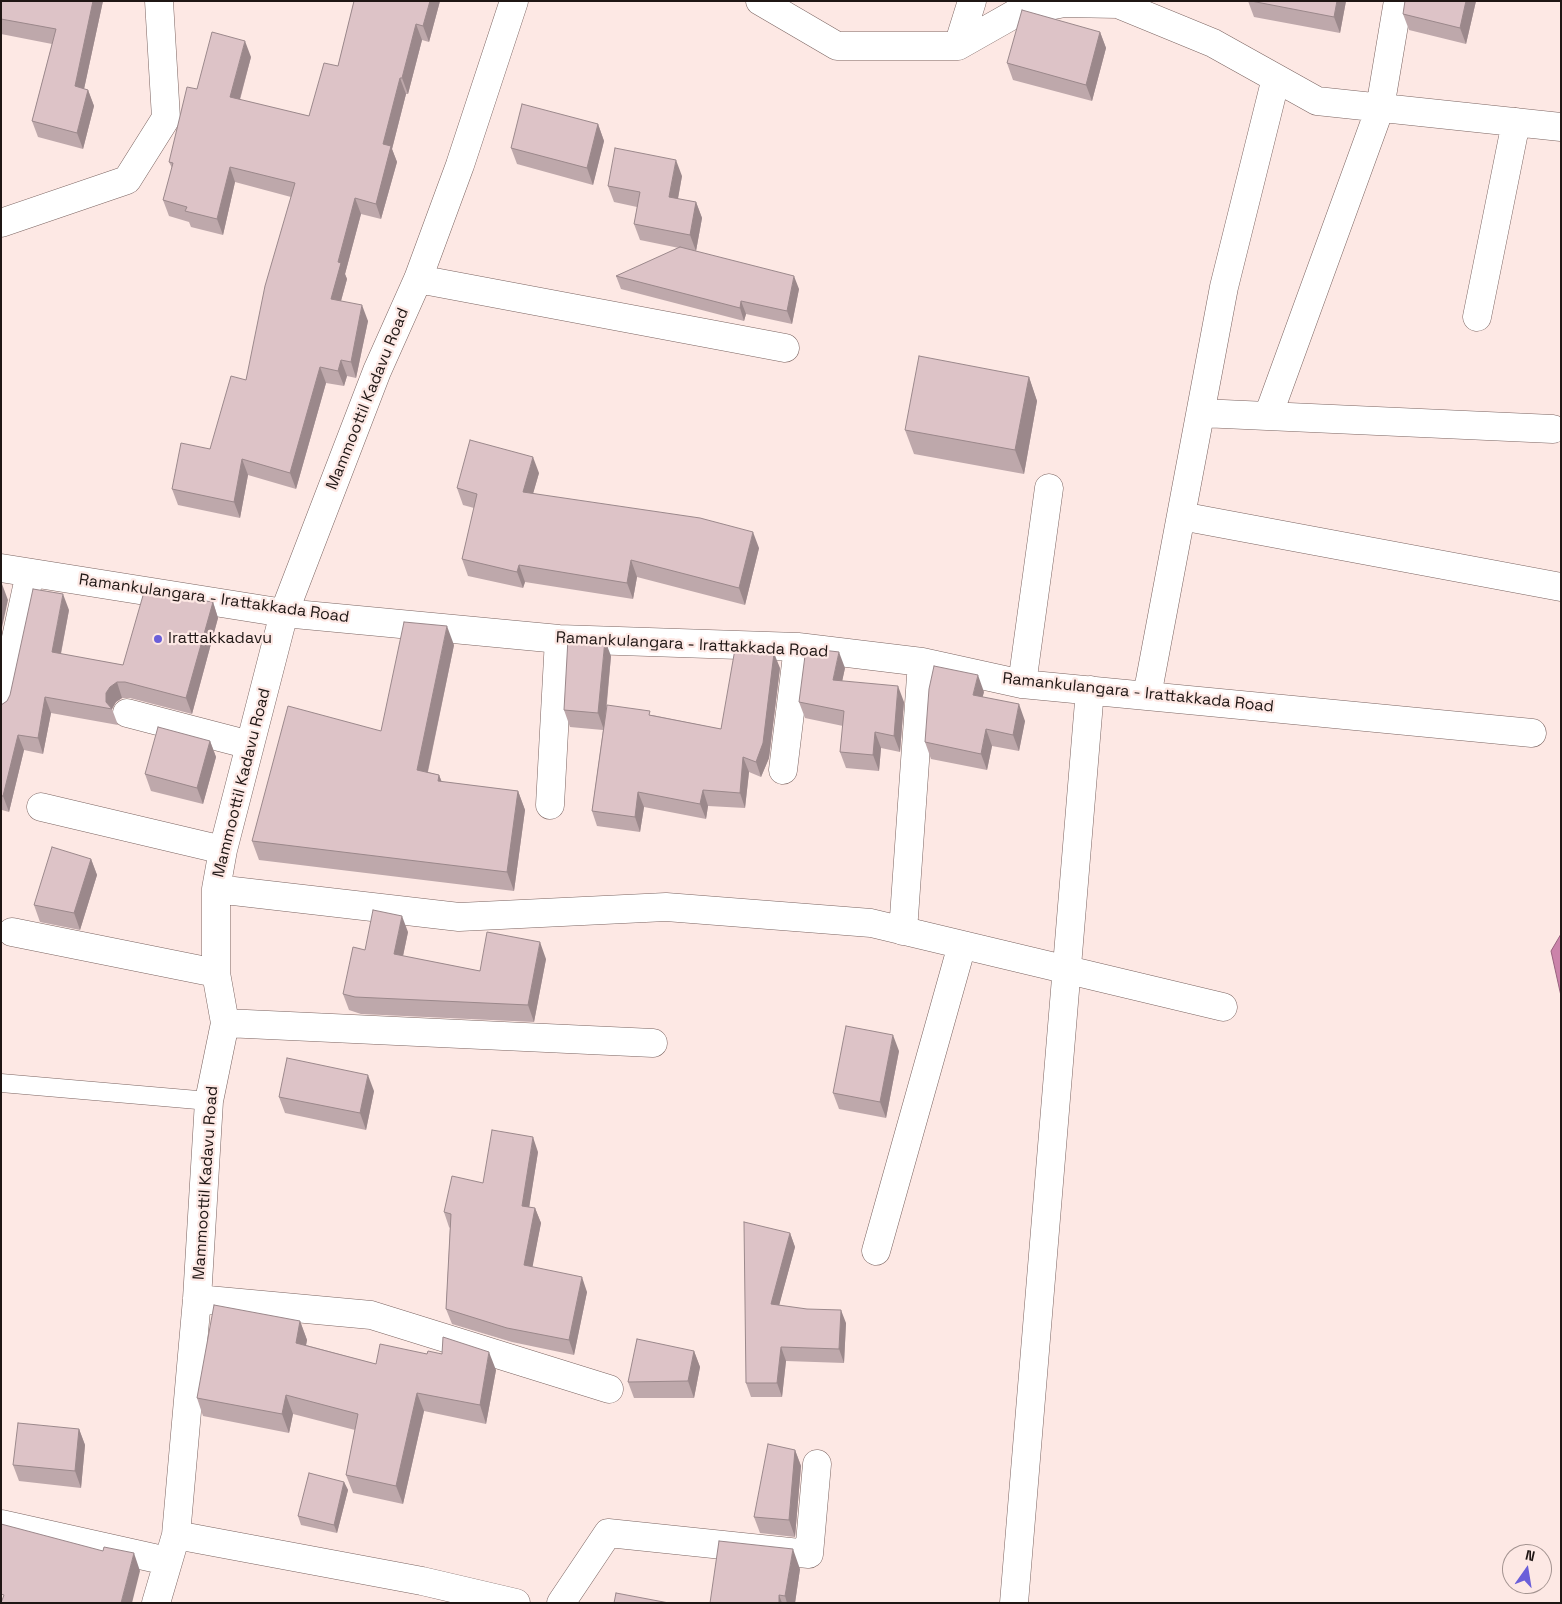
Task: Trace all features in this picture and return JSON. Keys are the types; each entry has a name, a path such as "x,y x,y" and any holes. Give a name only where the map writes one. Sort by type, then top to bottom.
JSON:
{"street":[{"path":"1,223 127,180 166,118 159,1"},
{"name":"Mammoottil Kadavu Road","path":"156,1603 176,1536 197,1299 209,1101 225,1023 216,973 216,889 223,850 284,613 377,371 418,279 460,165 514,1"},
{"path":"760,1 837,46 958,46 1018,12 1064,3 1118,4 1213,43 1317,102 1561,127"},
{"path":"958,46 972,1"},
{"path":"1268,416 1380,108 1398,1"},
{"path":"1147,696 1224,287 1276,78"},
{"path":"1477,317 1516,122"},
{"path":"418,279 785,348"},
{"path":"1201,413 1553,429"},
{"path":"1022,684 1049,488"},
{"path":"1181,516 1561,587"},
{"name":"Ramankulangara - Irattakkada Road","path":"1,568 284,613 558,639 798,647 922,662 1022,684 1532,733"},
{"path":"1,707 30,573"},
{"path":"550,805 558,639"},
{"path":"783,770 798,647"},
{"path":"903,931 922,662"},
{"path":"1014,1603 1090,690"},
{"path":"127,713 250,745"},
{"path":"41,807 223,850"},
{"path":"216,889 459,917 666,907 871,924 1223,1007"},
{"path":"12,932 216,973"},
{"path":"876,1251 962,945"},
{"path":"225,1023 653,1043"},
{"path":"197,1299 371,1316 609,1389"},
{"path":"561,1603 608,1533 809,1554 817,1464"},
{"path":"1,1524 167,1561"},
{"path":"176,1536 422,1581 516,1603"}],"lane":[{"path":"1,1083 209,1101"}],"shaded area":[{"path":"1561,934 1561,996 1551,951"}],"building":[{"path":"1,1 93,1 75,86 88,90 77,133 32,121 56,29 1,19"},
{"path":"354,1 430,1 423,26 416,24 402,78 400,78 383,144 391,146 376,204 355,198 338,262 341,263 331,299 362,305 351,362 341,360 338,371 320,367 290,473 242,459 234,502 172,489 181,443 210,449 231,376 246,380 265,286 295,183 230,167 217,219 185,211 187,207 163,200 173,163 169,162 187,87 197,89 212,32 245,41 230,97 309,116 324,63 338,66"},
{"path":"1251,1 1337,1 1334,17"},
{"path":"1405,1 1466,1 1460,28 1403,14"},
{"path":"1022,10 1100,32 1086,85 1007,63"},
{"path":"522,104 598,124 587,168 511,148"},
{"path":"615,148 676,160 669,197 696,202 690,235 634,224 640,192 608,186"},
{"path":"680,247 794,276 787,311 741,301 740,308 616,276"},
{"path":"919,356 1029,377 1015,450 905,430"},
{"path":"470,440 533,457 523,492 700,518 753,532 739,588 631,560 627,583 519,565 517,572 462,559 477,494 457,488"},
{"path":"33,589 63,594 52,652 123,665 144,592 213,602 186,698 125,682 117,682 106,693 106,702 112,709 45,697 38,738 18,735 3,796 1,796 1,705 7,701 10,695"},
{"path":"404,622 447,626 417,770 439,775 438,781 518,791 507,872 252,841 288,706 381,731"},
{"path":"568,639 605,640 598,713 564,710"},
{"path":"806,648 839,652 833,680 898,686 894,736 875,732 873,755 840,752 844,711 799,702"},
{"path":"735,649 774,653 763,743 756,762 743,757 740,793 703,790 700,804 638,792 635,817 592,811 607,705 650,711 649,715 721,729"},
{"path":"934,666 978,675 973,695 1019,704 1013,735 986,729 981,754 925,742 929,689"},
{"path":"158,727 210,741 197,788 145,774"},
{"path":"52,847 91,859 74,913 34,905"},
{"path":"373,910 402,916 394,954 480,971 487,932 540,942 528,1005 355,997 343,994 353,947 365,950"},
{"path":"846,1026 893,1035 880,1102 833,1093"},
{"path":"287,1058 368,1075 360,1113 279,1097"},
{"path":"492,1130 533,1137 522,1206 535,1208 524,1265 582,1277 569,1340 507,1328 446,1309 451,1214 444,1212 452,1176 483,1183"},
{"path":"744,1222 790,1233 771,1304 807,1309 841,1310 839,1349 781,1347 777,1383 746,1383"},
{"path":"214,1305 300,1321 296,1343 376,1364 380,1344 427,1354 428,1351 442,1354 443,1337 489,1352 480,1405 417,1393 396,1486 346,1475 358,1414 286,1395 282,1414 197,1398"},
{"path":"637,1339 694,1351 688,1381 628,1382"},
{"path":"18,1423 79,1429 75,1471 13,1465"},
{"path":"768,1444 795,1450 789,1520 754,1517"},
{"path":"309,1473 344,1482 334,1525 298,1516"},
{"path":"1,1524 103,1551 104,1547 134,1553 121,1603 1,1603 4,1595 1,1594"},
{"path":"719,1541 793,1549 785,1596 779,1595 779,1603 710,1603"},
{"path":"616,1593 669,1603 614,1603"}],"place":[{"name":"Irattakkadavu","path":"158,639"}]}
